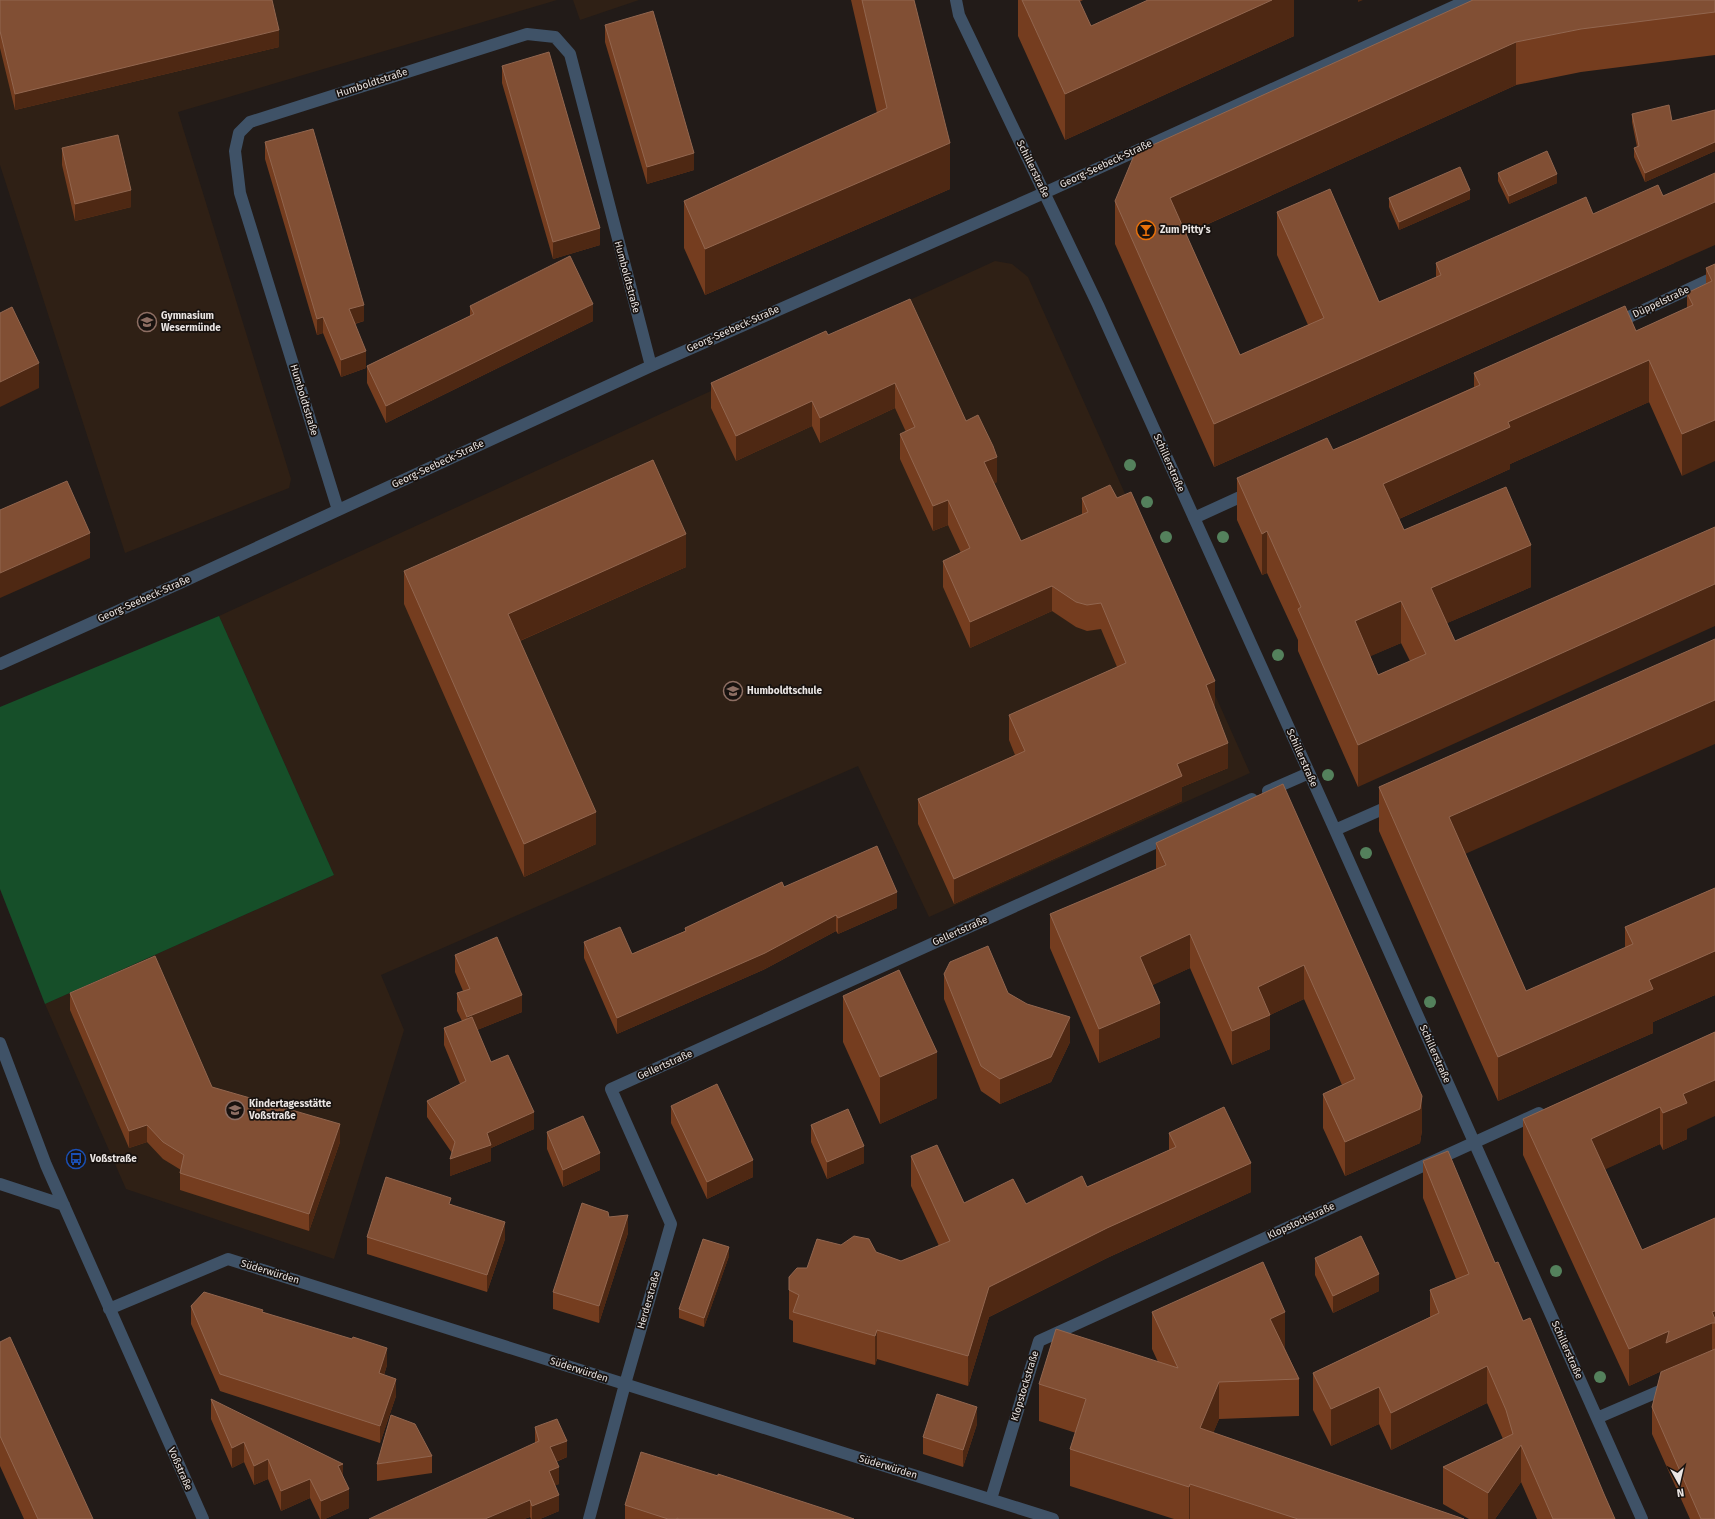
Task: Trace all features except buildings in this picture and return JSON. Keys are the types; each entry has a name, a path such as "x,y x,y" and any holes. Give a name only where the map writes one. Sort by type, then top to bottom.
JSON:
{"street":[{"name":"Schillerstraße","path":"956,0 959,15 1095,299 1335,830 1642,1519"},
{"name":"Georg-Seebeck-Straße","path":"0,664 651,366 1044,193 1468,0"},
{"name":"Humboldtstraße","path":"338,510 240,193 235,151 239,133 250,122 527,34 555,37 570,54 651,366"},
{"name":"Düppelstraße","path":"1607,327 1715,277"},
{"path":"1194,518 1259,488"},
{"name":"Gellertstraße","path":"612,1090 1309,773"},
{"path":"1335,830 1407,798"},
{"name":"Voßstraße","path":"0,1043 46,1165 202,1519"},
{"name":"Herderstraße","path":"589,1519 625,1384 671,1224 612,1090"},
{"name":"Klopstockstraße","path":"991,1499 1039,1341 1552,1107"},
{"path":"0,1184 64,1206"},
{"name":"Süderwürden","path":"109,1309 228,1259 1053,1519"},
{"path":"1597,1418 1680,1382"}],"shaded area":[{"name":"Gymnasium Wesermünde","path":"0,0 557,0 178,112 291,479 289,488 125,553 0,165"},
{"path":"573,0 639,0 580,20"},
{"name":"Humboldtschule","path":"995,261 1012,264 1028,277 1250,773 929,917 858,766 381,975 404,1030 334,1259 126,1189 45,1004 334,875 219,616"}],"green space":[{"path":"219,616 334,875 45,1004 0,889 0,707"}],"place":[{"name":"Zum Pitty's","path":"1146,230"},
{"name":"Gymnasium Wesermünde","path":"147,322"},
{"name":"Humboldtschule","path":"733,691"},
{"name":"Kindertagesstätte Voßstraße","path":"235,1110"},
{"name":"Voßstraße","path":"76,1159"}]}
